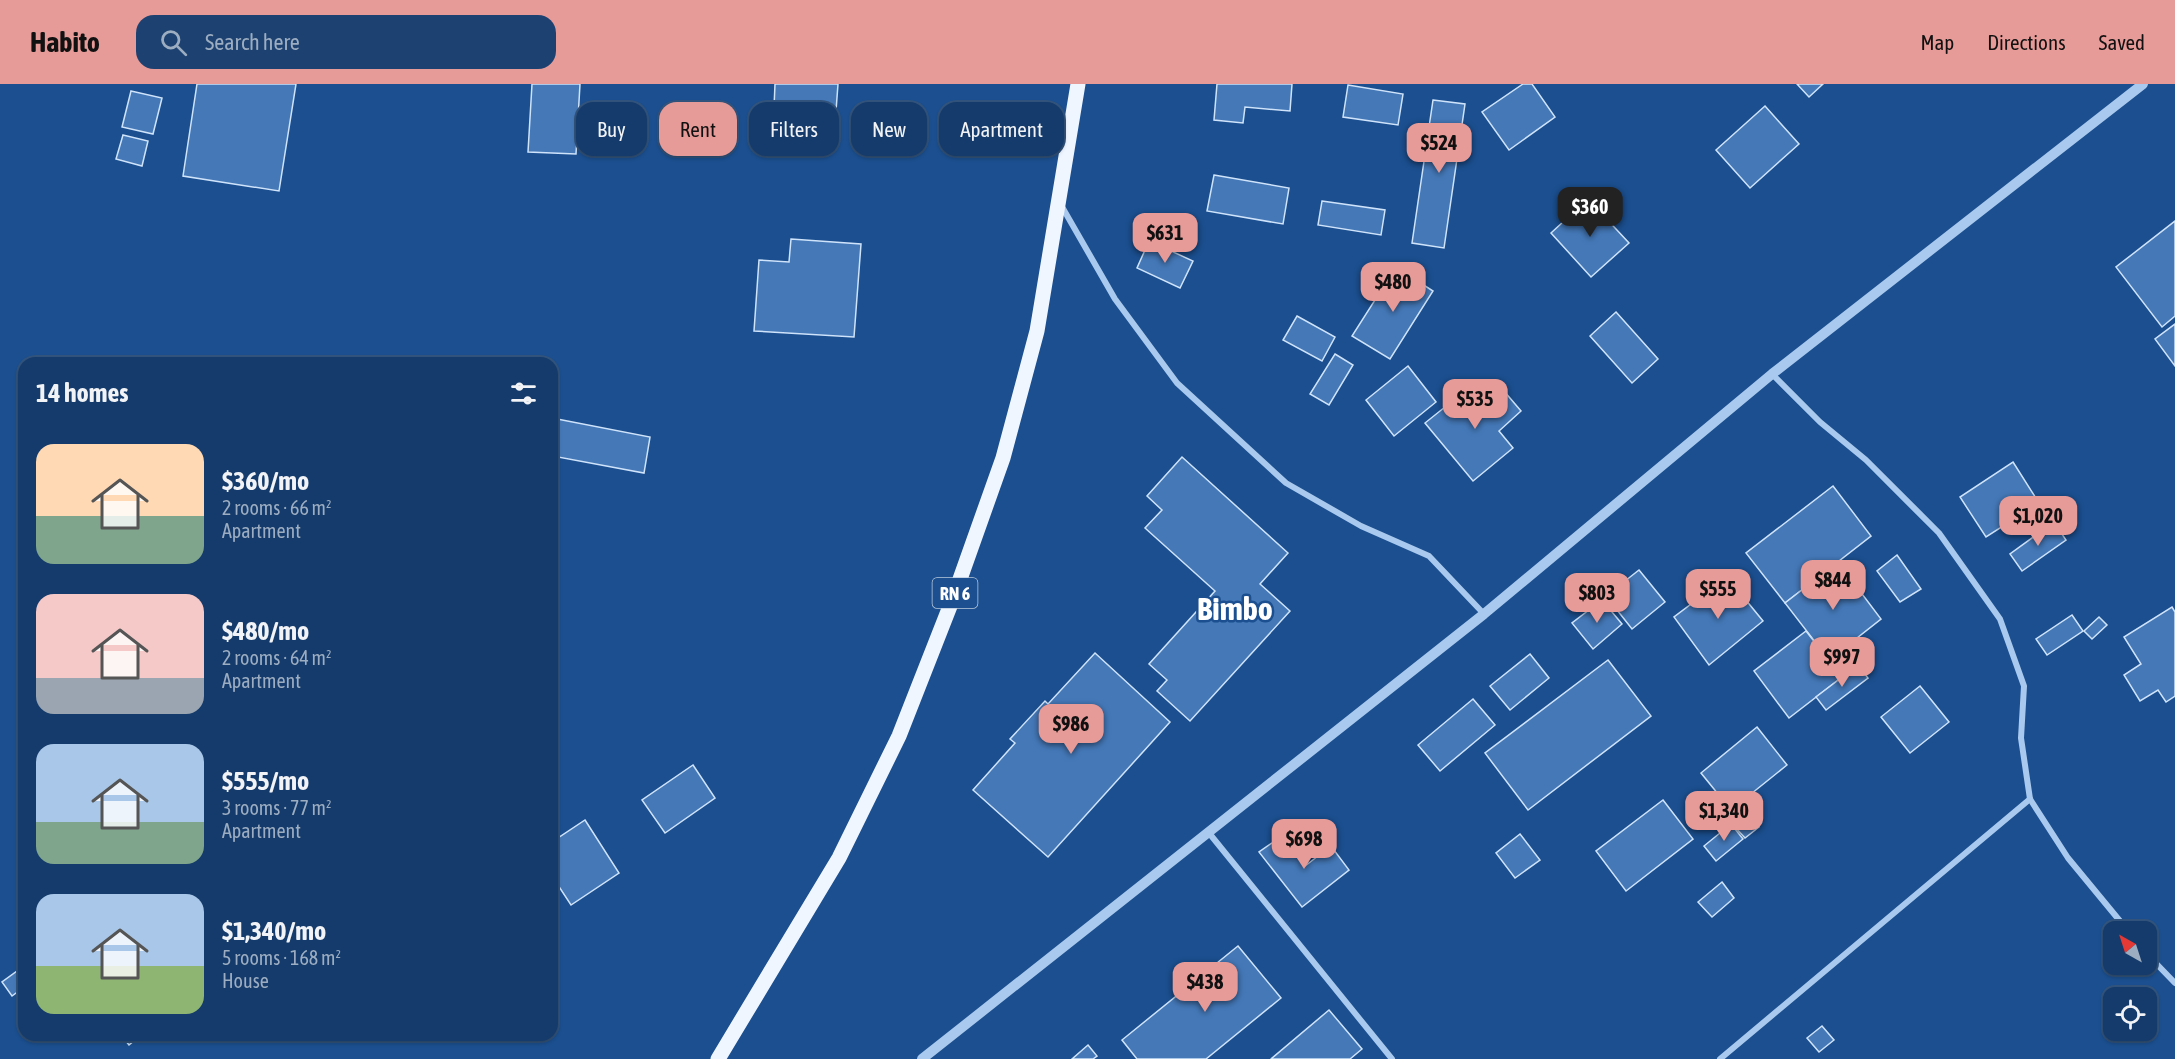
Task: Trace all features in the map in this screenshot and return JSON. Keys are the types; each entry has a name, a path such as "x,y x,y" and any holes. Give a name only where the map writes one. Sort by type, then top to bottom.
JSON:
{"main road":[{"name":"RN 6","path":"718,1059 839,858 899,736 954,596 1003,458 1037,331 1078,84"}],"street":[{"path":"922,1059 1484,614 1772,374 2143,84"},
{"path":"1059,202 1115,299 1177,383 1286,483 1361,526 1429,556 1484,614"},
{"path":"1772,374 1820,422 1866,460 1939,533 2000,619 2024,686 2021,738 2030,799 2068,858 2120,921"},
{"path":"1720,1059 2030,799"},
{"path":"1209,833 1392,1059"},
{"path":"2157,964 2175,983"}],"building":[{"path":"197,84 296,84 279,191 183,176"},
{"path":"532,84 580,84 579,102 576,102 576,154 528,152"},
{"path":"775,84 838,84 837,102 774,102"},
{"path":"1217,84 1292,84 1290,111 1245,107 1243,123 1214,120"},
{"path":"1523,84 1532,84 1555,117 1509,150 1482,112"},
{"path":"1797,84 1823,84 1809,97"},
{"path":"1348,85 1403,94 1398,125 1343,117"},
{"path":"131,91 162,98 153,134 122,127"},
{"path":"1433,100 1465,104 1444,248 1412,243"},
{"path":"1765,106 1799,144 1750,188 1716,150"},
{"path":"123,135 148,141 142,166 116,159"},
{"path":"1214,175 1289,188 1283,224 1207,211"},
{"path":"1588,199 1629,243 1591,277 1551,233"},
{"path":"1322,201 1385,210 1381,235 1318,225"},
{"path":"2175,221 2175,316 2162,327 2116,267"},
{"path":"791,239 861,244 854,337 754,331 759,260 789,262"},
{"path":"1149,241 1193,261 1180,288 1137,268"},
{"path":"1396,267 1433,291 1390,359 1352,336"},
{"path":"1616,312 1658,359 1632,383 1590,336"},
{"path":"1297,316 1335,337 1322,361 1283,340"},
{"path":"2175,324 2175,366 2155,339"},
{"path":"1335,354 1353,365 1329,405 1310,394"},
{"path":"1408,366 1436,402 1394,436 1366,400"},
{"path":"1498,384 1521,411 1499,431 1513,448 1473,481 1425,423 1465,391 1475,403"},
{"path":"558,419 650,437 644,473 558,457"},
{"path":"1182,457 1288,553 1260,584 1290,611 1190,721 1157,691 1167,680 1149,664 1215,591 1145,528 1162,510 1147,496"},
{"path":"2013,462 2039,503 1986,537 1960,497"},
{"path":"1833,486 1871,536 1785,603 1746,553"},
{"path":"2054,522 2066,540 2022,571 2010,554"},
{"path":"1897,555 1921,589 1900,602 1877,571"},
{"path":"1838,562 1881,619 1829,660 1785,603"},
{"path":"1639,570 1665,602 1632,629 1606,596"},
{"path":"1727,577 1763,621 1709,665 1674,617"},
{"path":"1602,600 1622,624 1593,649 1572,623"},
{"path":"2172,607 2175,612 2175,696 2166,702 2158,690 2140,701 2124,675 2141,664 2124,637"},
{"path":"2072,615 2083,631 2047,655 2036,639"},
{"path":"2099,617 2107,625 2092,639 2084,631"},
{"path":"1806,631 1842,677 1789,718 1754,671"},
{"path":"1095,653 1170,722 1048,857 973,790 1015,743 1010,739 1045,701 1048,704"},
{"path":"1530,654 1549,678 1510,710 1490,686"},
{"path":"1608,660 1651,716 1528,810 1485,753"},
{"path":"1858,665 1868,678 1826,710 1816,697"},
{"path":"1920,686 1949,722 1910,753 1881,717"},
{"path":"1473,699 1495,725 1440,771 1418,745"},
{"path":"1757,727 1787,765 1731,810 1701,773"},
{"path":"693,765 715,798 665,833 642,800"},
{"path":"1663,800 1693,839 1626,891 1596,851"},
{"path":"1749,816 1759,827 1745,838 1735,827"},
{"path":"585,820 619,873 571,905 558,885 558,838"},
{"path":"1731,824 1743,839 1716,861 1704,846"},
{"path":"1520,834 1540,860 1515,878 1496,853"},
{"path":"1282,836 1305,866 1331,846 1349,870 1302,907 1259,852"},
{"path":"1722,882 1734,898 1712,917 1698,902"},
{"path":"1238,946 1281,998 1206,1059 1137,1059 1122,1040"},
{"path":"18,970 18,992 12,996 2,982"},
{"path":"1329,1010 1362,1049 1350,1059 1271,1059"},
{"path":"1822,1026 1834,1040 1819,1052 1807,1038"},
{"path":"1088,1045 1097,1056 1093,1059 1072,1059"}],"district":[{"name":"Bimbo","path":"1235,608"}]}
